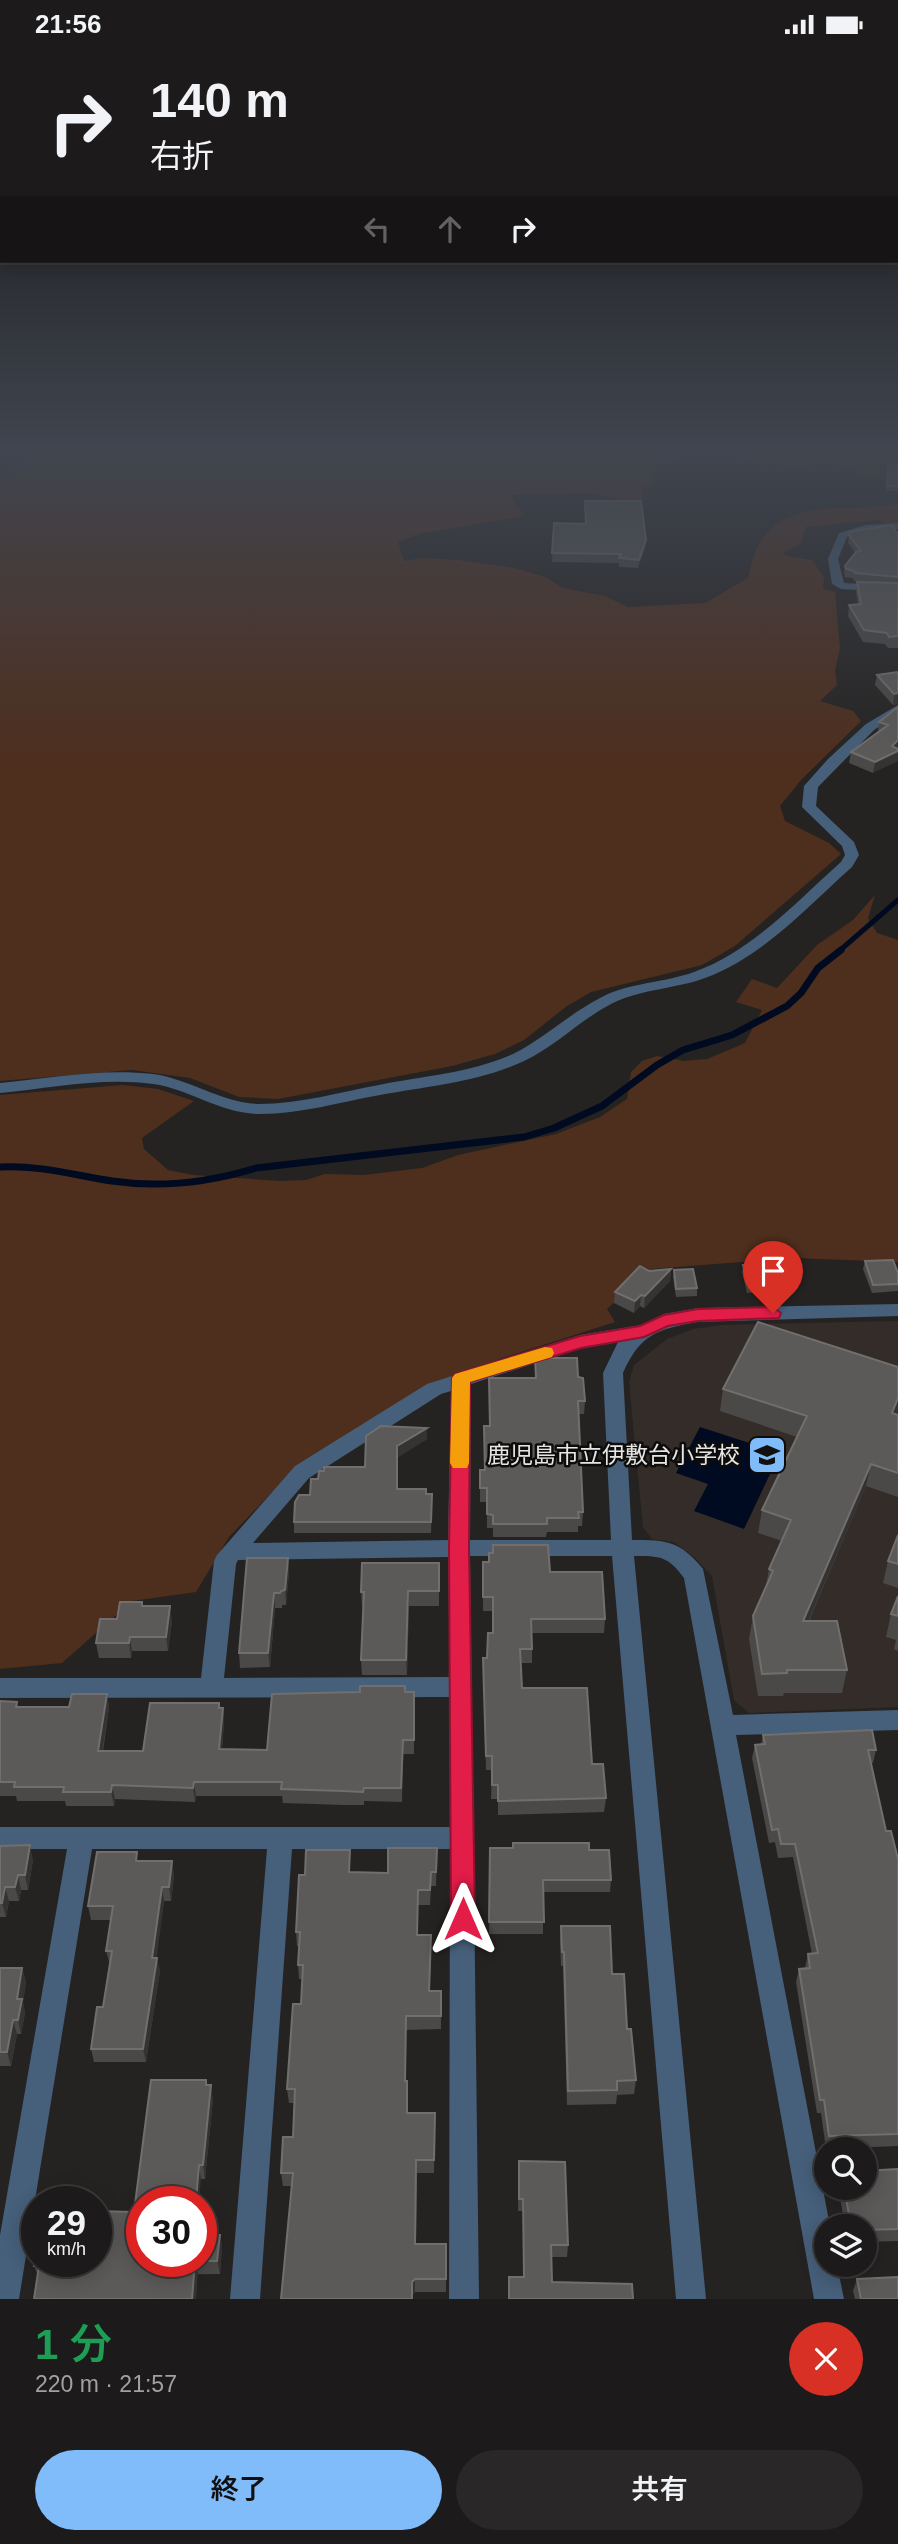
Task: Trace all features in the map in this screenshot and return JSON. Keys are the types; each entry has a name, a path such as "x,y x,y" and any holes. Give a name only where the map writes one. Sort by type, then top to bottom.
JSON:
{"street":[{"path":"834,557 837,584 898,589"},
{"path":"0,1088 128,1077 155,1079 196,1089 235,1107 257,1109 298,1106 478,1070 510,1060 533,1050 569,1023 611,999 699,975 744,954 847,865 852,855 849,845 809,807 811,786 870,727 898,709"},
{"path":"691,2299 622,1549 613,1373 625,1346 644,1331 664,1321 698,1315 898,1310"},
{"path":"212,1687 225,1561 302,1472 434,1389 461,1378 580,1342 644,1331"},
{"path":"461,1378 459,1548 464,2299"},
{"path":"232,1552 659,1548 680,1556 695,1575 829,2299"},
{"path":"0,1688 462,1687"},
{"path":"724,1725 897,1723"},
{"path":"0,1838 463,1838"},
{"path":"5,2299 81,1838"},
{"path":"245,2299 280,1838"}],"shaded area":[{"path":"0,557 403,557 404,561 422,558 458,560 515,568 545,577 563,588 605,596 628,607 705,603 748,578 754,557 792,557 812,560 824,577 823,589 835,592 840,648 835,671 837,685 820,701 853,711 861,721 801,780 780,806 785,821 829,843 841,854 735,946 702,965 591,992 567,1006 524,1040 495,1054 452,1066 278,1099 239,1097 190,1078 132,1070 0,1081"},
{"path":"875,895 868,918 877,933 898,940 898,1262 794,1258 651,1269 607,1309 615,1322 499,1359 400,1405 296,1467 229,1537 196,1592 132,1601 62,1663 0,1669 0,1095 123,1085 158,1089 194,1101 142,1138 144,1149 168,1170 193,1175 280,1181 306,1180 325,1174 364,1175 422,1168 458,1155 556,1134 600,1117 627,1099 631,1072 642,1061 657,1056 684,1061 707,1059 745,1043 762,1010 736,1002 752,979 777,988 817,945 853,920"},
{"name":"鹿児島市立伊敷台小学校","path":"898,1321 898,1707 749,1713 734,1700 712,1576 674,1542 652,1539 643,1527 629,1382 634,1365 667,1339 693,1329 721,1325"}],"water":[{"path":"700,1427 780,1453 744,1529 694,1511 708,1484 676,1473"}],"building":[{"path":"620,557 640,557 639,560"},
{"path":"852,557 898,557 898,577 855,573 845,566"},
{"path":"857,582 898,583 898,636 889,637 887,633 864,630 849,605 861,604"},
{"path":"898,672 898,693 894,694 877,675"},
{"path":"898,707 898,740 892,746 898,751 875,762 851,752 888,725 879,722"},
{"path":"893,1260 898,1273 898,1284 873,1285 865,1261"},
{"path":"770,1264 775,1284 748,1285 743,1265"},
{"path":"640,1266 649,1271 671,1269 645,1296 641,1295 635,1301 615,1292"},
{"path":"693,1269 697,1288 676,1289 674,1270"},
{"path":"758,1322 898,1367 898,1398 892,1413 898,1415 898,1473 871,1464 803,1621 837,1621 847,1670 787,1670 787,1673 762,1674 753,1616 773,1571 769,1569 791,1520 762,1510 807,1416 723,1389"},
{"path":"535,1358 577,1358 578,1377 583,1378 585,1401 578,1401 583,1512 578,1512 579,1518 547,1518 547,1524 493,1524 493,1515 487,1514 487,1488 480,1488 480,1470 485,1470 484,1426 490,1426 489,1378 536,1378"},
{"path":"381,1426 427,1428 397,1446 397,1489 426,1489 426,1494 432,1494 431,1522 294,1522 295,1502 299,1495 310,1495 311,1479 318,1479 319,1471 324,1471 324,1467 365,1467 366,1436"},
{"path":"898,1535 898,1564 888,1561"},
{"path":"493,1545 548,1545 550,1572 602,1572 605,1619 531,1619 532,1649 520,1649 522,1688 587,1688 592,1764 603,1764 606,1798 498,1801 498,1785 492,1785 492,1756 486,1756 483,1658 487,1658 488,1633 493,1633 493,1597 483,1597 483,1562 489,1562"},
{"path":"247,1558 288,1558 285,1590 274,1593 268,1653 239,1653"},
{"path":"362,1563 439,1563 439,1591 408,1591 406,1660 361,1660 364,1592 361,1592"},
{"path":"898,1596 898,1616 891,1614"},
{"path":"120,1602 142,1602 142,1606 170,1606 166,1637 130,1637 129,1643 96,1643 100,1619 117,1619"},
{"path":"360,1686 405,1686 405,1692 414,1692 414,1740 403,1740 401,1788 364,1788 363,1792 281,1789 282,1782 194,1782 193,1788 112,1785 111,1792 63,1792 64,1787 14,1787 15,1782 0,1782 0,1701 17,1702 16,1707 69,1707 72,1694 107,1694 98,1751 143,1751 150,1703 219,1703 219,1708 223,1708 219,1749 267,1750 272,1694 360,1692"},
{"path":"872,1730 876,1750 868,1750 886,1831 891,1831 898,1859 898,2134 829,2136 824,2100 820,2100 799,1969 810,1968 808,1954 818,1953 795,1844 781,1844 778,1829 772,1830 755,1745 765,1744 763,1735"},
{"path":"513,1843 589,1843 589,1850 609,1850 611,1880 543,1880 544,1922 489,1922 490,1848 513,1848"},
{"path":"30,1845 25,1875 18,1875 15,1887 5,1887 0,1903 0,1846"},
{"path":"388,1848 437,1848 436,1872 431,1872 430,1890 418,1890 417,1935 431,1935 429,1991 441,1991 441,2016 406,2016 405,2081 407,2113 435,2113 434,2160 416,2160 415,2244 446,2244 446,2279 415,2279 412,2282 412,2299 281,2299 293,2173 281,2173 283,2137 293,2137 295,2089 287,2089 293,2004 301,2004 303,1965 298,1965 300,1932 296,1932 299,1875 305,1875 306,1850 350,1850 349,1872 388,1873"},
{"path":"97,1852 137,1852 136,1861 172,1861 169,1887 162,1887 152,1958 157,1958 143,2049 91,2049 97,2007 103,2007 112,1951 106,1951 113,1906 88,1906"},
{"path":"561,1926 610,1926 612,1974 624,1974 627,2029 631,2029 636,2080 617,2081 617,2090 568,2091"},
{"path":"0,1968 22,1968 17,1999 22,1999 18,2020 13,2020 7,2052 0,2052"},
{"path":"151,2080 206,2080 206,2085 211,2085 203,2165 199,2165 197,2186 137,2186"},
{"path":"519,2161 565,2162 568,2245 551,2245 552,2282 632,2284 633,2299 509,2299 509,2277 524,2277 523,2199 519,2199"},
{"path":"898,2169 898,2229 877,2230 877,2214 849,2214 846,2200 877,2200 877,2170"},
{"path":"112,2211 126,2212 126,2277 194,2277 192,2299 34,2299 37,2277 112,2277"},
{"path":"217,2235 220,2235 217,2261"},
{"path":"898,2277 898,2299 861,2299 857,2279"}],"waterway":[{"path":"838,952 898,900"},
{"path":"0,1167 43,1169 130,1183 167,1184 221,1177 256,1168 524,1137 554,1128 602,1106 657,1065 683,1050 732,1035 787,1006 801,993 818,968 841,950"}],"slow traffic":[{"path":"460,1463 461,1378 545,1353"}],"place":[{"name":"鹿児島市立伊敷台小学校","path":"767,1455"}],"route":[{"path":"463,1919 459,1548 461,1378 580,1342 644,1331 664,1321 698,1315 773,1313"}]}
